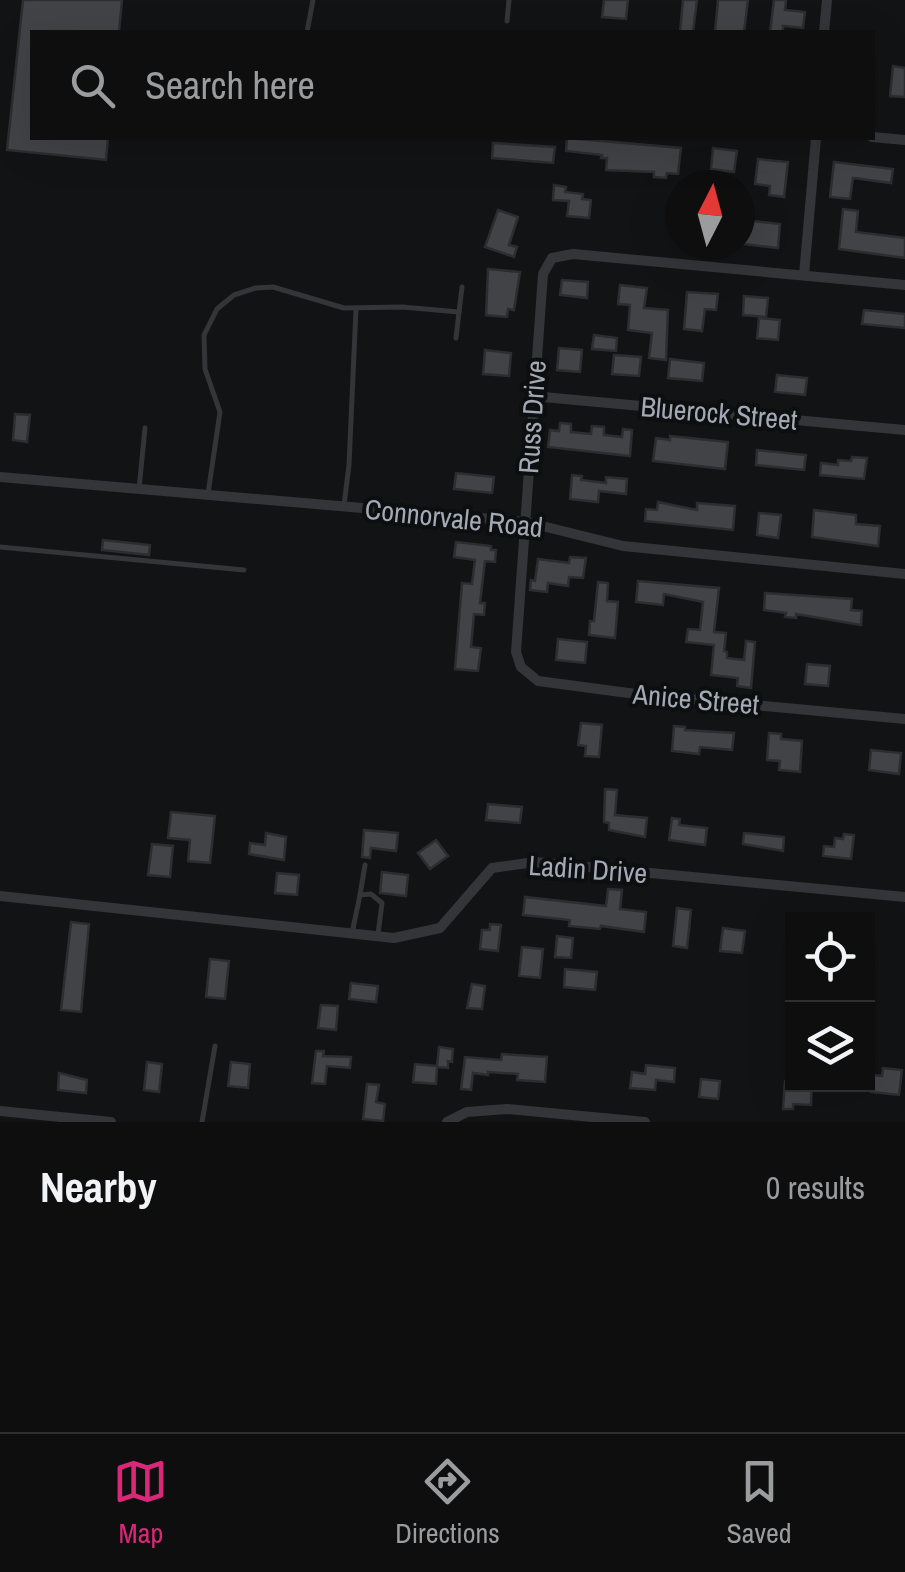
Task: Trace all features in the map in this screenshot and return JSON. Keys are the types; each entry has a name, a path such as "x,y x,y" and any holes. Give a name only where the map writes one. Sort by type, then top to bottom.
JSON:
{"street":[{"path":"824,30 826,0"},
{"path":"875,136 905,140"},
{"path":"816,140 804,275 905,285"},
{"name":"Russ Drive","path":"516,638 543,274 552,258 572,254 804,275"},
{"name":"Bluerock Street","path":"532,396 905,430"},
{"name":"Connorvale Road","path":"0,477 526,522 624,546 905,574"},
{"name":"Anice Street","path":"516,638 520,667 538,681 905,719"},
{"name":"Ladin Drive","path":"0,896 394,938 440,928 492,868 535,862 905,897"},
{"path":"447,1122 467,1112 506,1109 645,1122"},
{"path":"0,1111 111,1122"}],"lane":[{"path":"307,30 313,0"},
{"path":"507,21 509,0"},
{"path":"456,338 462,286"},
{"path":"208,494 220,412 205,369 204,335 217,309 234,296 273,287 344,308 402,306 459,312"},
{"path":"344,506 356,309"},
{"path":"138,488 145,428"},
{"path":"0,547 244,570"},
{"path":"352,934 365,864"},
{"path":"360,895 371,894 382,903 378,936"},
{"path":"202,1122 215,1046"}],"building":[{"path":"23,0 122,0 119,30 30,30 30,140 108,140 106,160 7,150"},
{"path":"604,0 628,0 626,19 602,17"},
{"path":"683,0 697,0 693,30 680,30"},
{"path":"718,0 748,0 744,30 715,30"},
{"path":"774,0 786,0 785,10 805,12 803,28 783,26 783,30 770,30"},
{"path":"893,66 905,68 905,97 890,96"},
{"path":"567,140 681,148 678,170 665,170 665,178 654,177 654,172 606,170 607,158 601,158 602,155 566,151"},
{"path":"493,143 555,147 553,163 492,158"},
{"path":"713,148 737,151 734,170 711,169"},
{"path":"758,159 788,162 784,197 769,195 770,186 755,184"},
{"path":"834,162 893,169 891,183 853,178 850,199 830,197"},
{"path":"554,185 591,200 589,218 567,216 569,201 553,200"},
{"path":"843,209 858,211 856,232 905,238 905,258 839,249"},
{"path":"498,210 518,217 509,245 517,247 514,257 485,247"},
{"path":"755,221 780,224 778,248 755,245"},
{"path":"488,269 520,272 514,310 508,309 507,317 486,315"},
{"path":"562,280 588,282 587,298 560,295"},
{"path":"620,285 647,288 644,308 668,310 666,360 649,358 652,333 628,330 630,305 618,304"},
{"path":"687,292 718,294 716,310 705,309 702,331 684,329"},
{"path":"744,296 768,298 766,317 743,315"},
{"path":"864,310 905,314 905,328 862,324"},
{"path":"759,318 780,320 778,340 757,338"},
{"path":"594,335 617,338 616,351 592,349"},
{"path":"559,348 582,350 580,372 557,370"},
{"path":"485,350 511,353 509,376 483,374"},
{"path":"614,355 641,357 639,376 612,374"},
{"path":"670,359 704,363 702,381 668,378"},
{"path":"777,375 807,378 805,395 775,392"},
{"path":"15,414 30,415 27,442 13,440"},
{"path":"560,423 571,424 571,432 591,434 592,426 604,427 604,435 622,437 623,429 632,430 630,456 548,447 550,430 559,431"},
{"path":"670,436 728,442 725,469 653,461 656,438 670,440"},
{"path":"757,450 806,455 804,470 756,465"},
{"path":"852,457 867,458 864,479 820,475 821,463 838,465 838,460 851,461"},
{"path":"456,473 494,477 492,493 454,489"},
{"path":"572,475 606,483 606,477 627,479 626,494 599,491 598,502 570,499"},
{"path":"658,502 697,510 697,503 735,506 733,530 645,521 646,509 657,510"},
{"path":"814,510 856,515 856,524 880,526 878,546 812,537"},
{"path":"759,513 781,515 778,538 757,535"},
{"path":"103,540 150,545 149,555 102,550"},
{"path":"456,542 496,550 495,562 485,561 480,603 485,603 484,615 474,614 471,647 481,648 478,671 455,669 462,583 472,584 475,560 454,557"},
{"path":"570,557 586,558 583,578 569,577 568,586 548,583 547,592 530,590 538,559 569,563"},
{"path":"638,581 719,588 714,632 726,633 727,658 744,660 746,641 755,642 751,688 737,686 738,678 711,675 714,645 686,642 688,629 700,630 703,602 664,594 663,605 636,602"},
{"path":"598,582 608,583 607,601 618,602 615,638 589,635"},
{"path":"765,593 852,599 851,610 862,611 861,625 796,614 796,618 785,617 786,613 764,610"},
{"path":"558,639 587,642 585,663 556,660"},
{"path":"807,664 830,666 828,686 805,684"},
{"path":"581,723 602,725 599,757 585,756 586,746 578,745"},
{"path":"674,726 734,733 732,750 700,747 699,754 672,751"},
{"path":"769,733 781,734 781,739 802,741 800,772 779,770 780,761 767,760"},
{"path":"871,750 901,753 899,774 869,770"},
{"path":"605,789 617,790 615,815 647,818 645,837 609,830 609,823 604,822"},
{"path":"488,804 522,807 520,823 486,820"},
{"path":"171,812 215,816 210,863 188,861 190,840 168,838"},
{"path":"672,818 680,819 679,825 707,828 705,845 669,840"},
{"path":"364,830 398,833 396,851 371,848 370,858 362,857"},
{"path":"266,833 286,837 284,860 249,854 250,843 265,845"},
{"path":"744,833 784,837 783,851 743,844"},
{"path":"844,834 854,835 851,859 823,856 824,846 834,847 835,838 843,839"},
{"path":"436,840 448,856 430,869 418,853"},
{"path":"152,844 173,846 170,877 148,875"},
{"path":"382,872 408,875 406,896 380,893"},
{"path":"277,873 299,875 297,895 275,893"},
{"path":"608,889 622,890 620,909 646,912 644,932 569,926 570,920 523,915 525,897 606,906"},
{"path":"677,908 691,910 687,948 673,946"},
{"path":"71,922 89,924 81,1012 61,1010"},
{"path":"490,924 501,925 498,951 480,949 482,930 490,930"},
{"path":"723,928 745,931 742,953 720,951"},
{"path":"557,936 573,938 571,958 555,957"},
{"path":"522,947 543,949 540,978 519,976"},
{"path":"210,959 229,961 225,999 206,997"},
{"path":"565,969 597,972 595,990 564,987"},
{"path":"351,983 378,986 376,1002 349,999"},
{"path":"472,984 485,986 482,1009 467,1008"},
{"path":"321,1005 338,1006 336,1030 318,1028"},
{"path":"439,1047 453,1049 448,1068 437,1067 436,1084 413,1082 415,1064 437,1066"},
{"path":"316,1051 324,1051 323,1056 351,1057 350,1068 327,1066 325,1084 312,1083"},
{"path":"502,1054 547,1057 545,1082 517,1080 518,1074 473,1073 471,1090 461,1089 465,1057 501,1060"},
{"path":"147,1062 162,1064 159,1092 144,1090"},
{"path":"231,1062 250,1064 248,1088 228,1086"},
{"path":"646,1065 675,1068 674,1082 656,1080 655,1090 630,1088 632,1072 645,1074"},
{"path":"883,1068 902,1070 899,1095 871,1092 875,1092 875,1075 882,1076"},
{"path":"59,1073 87,1080 86,1093 58,1090"},
{"path":"701,1079 720,1081 718,1099 699,1097"},
{"path":"785,1081 785,1092 812,1092 811,1105 793,1104 793,1109 783,1109"},
{"path":"367,1084 379,1085 376,1102 385,1104 383,1121 363,1119"}]}
